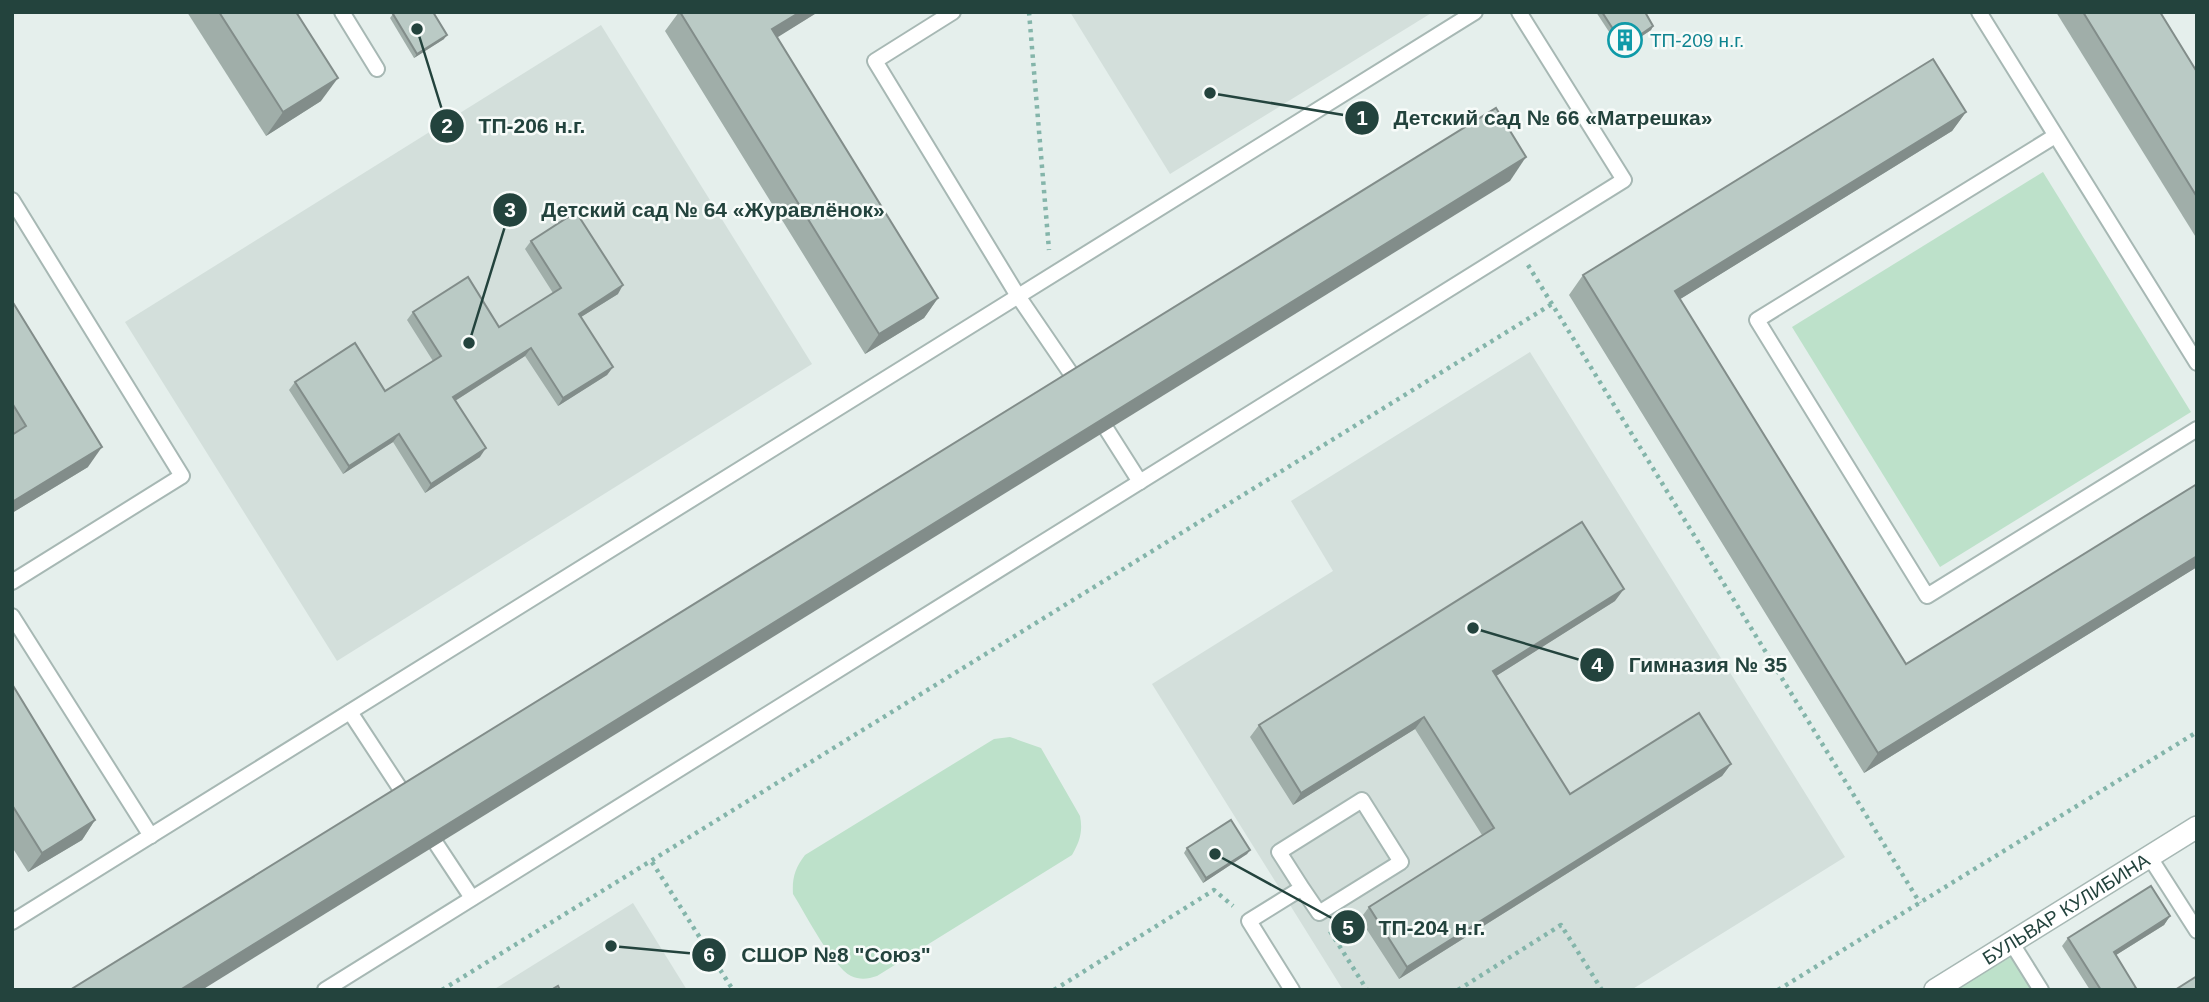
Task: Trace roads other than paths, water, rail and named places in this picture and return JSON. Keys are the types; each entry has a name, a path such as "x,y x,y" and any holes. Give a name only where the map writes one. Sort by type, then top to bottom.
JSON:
{"street":[{"name":"БУЛЬВАР КУЛИБИНА","path":"1934,990 2197,827"}],"lane":[{"path":"342,12 377,69"},
{"path":"953,12 875,61 1018,296 1076,381"},
{"path":"12,922 1475,12"},
{"path":"325,990 1624,180 1520,12"},
{"path":"1979,12 2197,363"},
{"path":"2056,136 1756,320 1927,596 2197,429"},
{"path":"12,200 182,476 12,582"},
{"path":"1107,430 1140,482"},
{"path":"12,615 151,836"},
{"path":"350,712 405,796"},
{"path":"1362,800 1401,862 1319,913 1302,888 1279,852 1362,800"},
{"path":"437,845 472,898"},
{"path":"2149,856 2197,931"},
{"path":"1292,990 1249,921 1302,888"},
{"path":"2011,942 2041,990"}],"place":[{"name":"ТП-206 н.г.","path":"417,29"},
{"name":"ТП-209 н.г.","path":"1625,40"},
{"name":"Детский сад № 66 «Матрешка»","path":"1210,93"},
{"name":"Детский сад № 64 «Журавлёнок»","path":"469,343"},
{"name":"Гимназия № 35","path":"1473,628"},
{"name":"ТП-204 н.г.","path":"1215,854"},
{"name":"СШОР №8 \"Союз\"","path":"611,946"}]}
